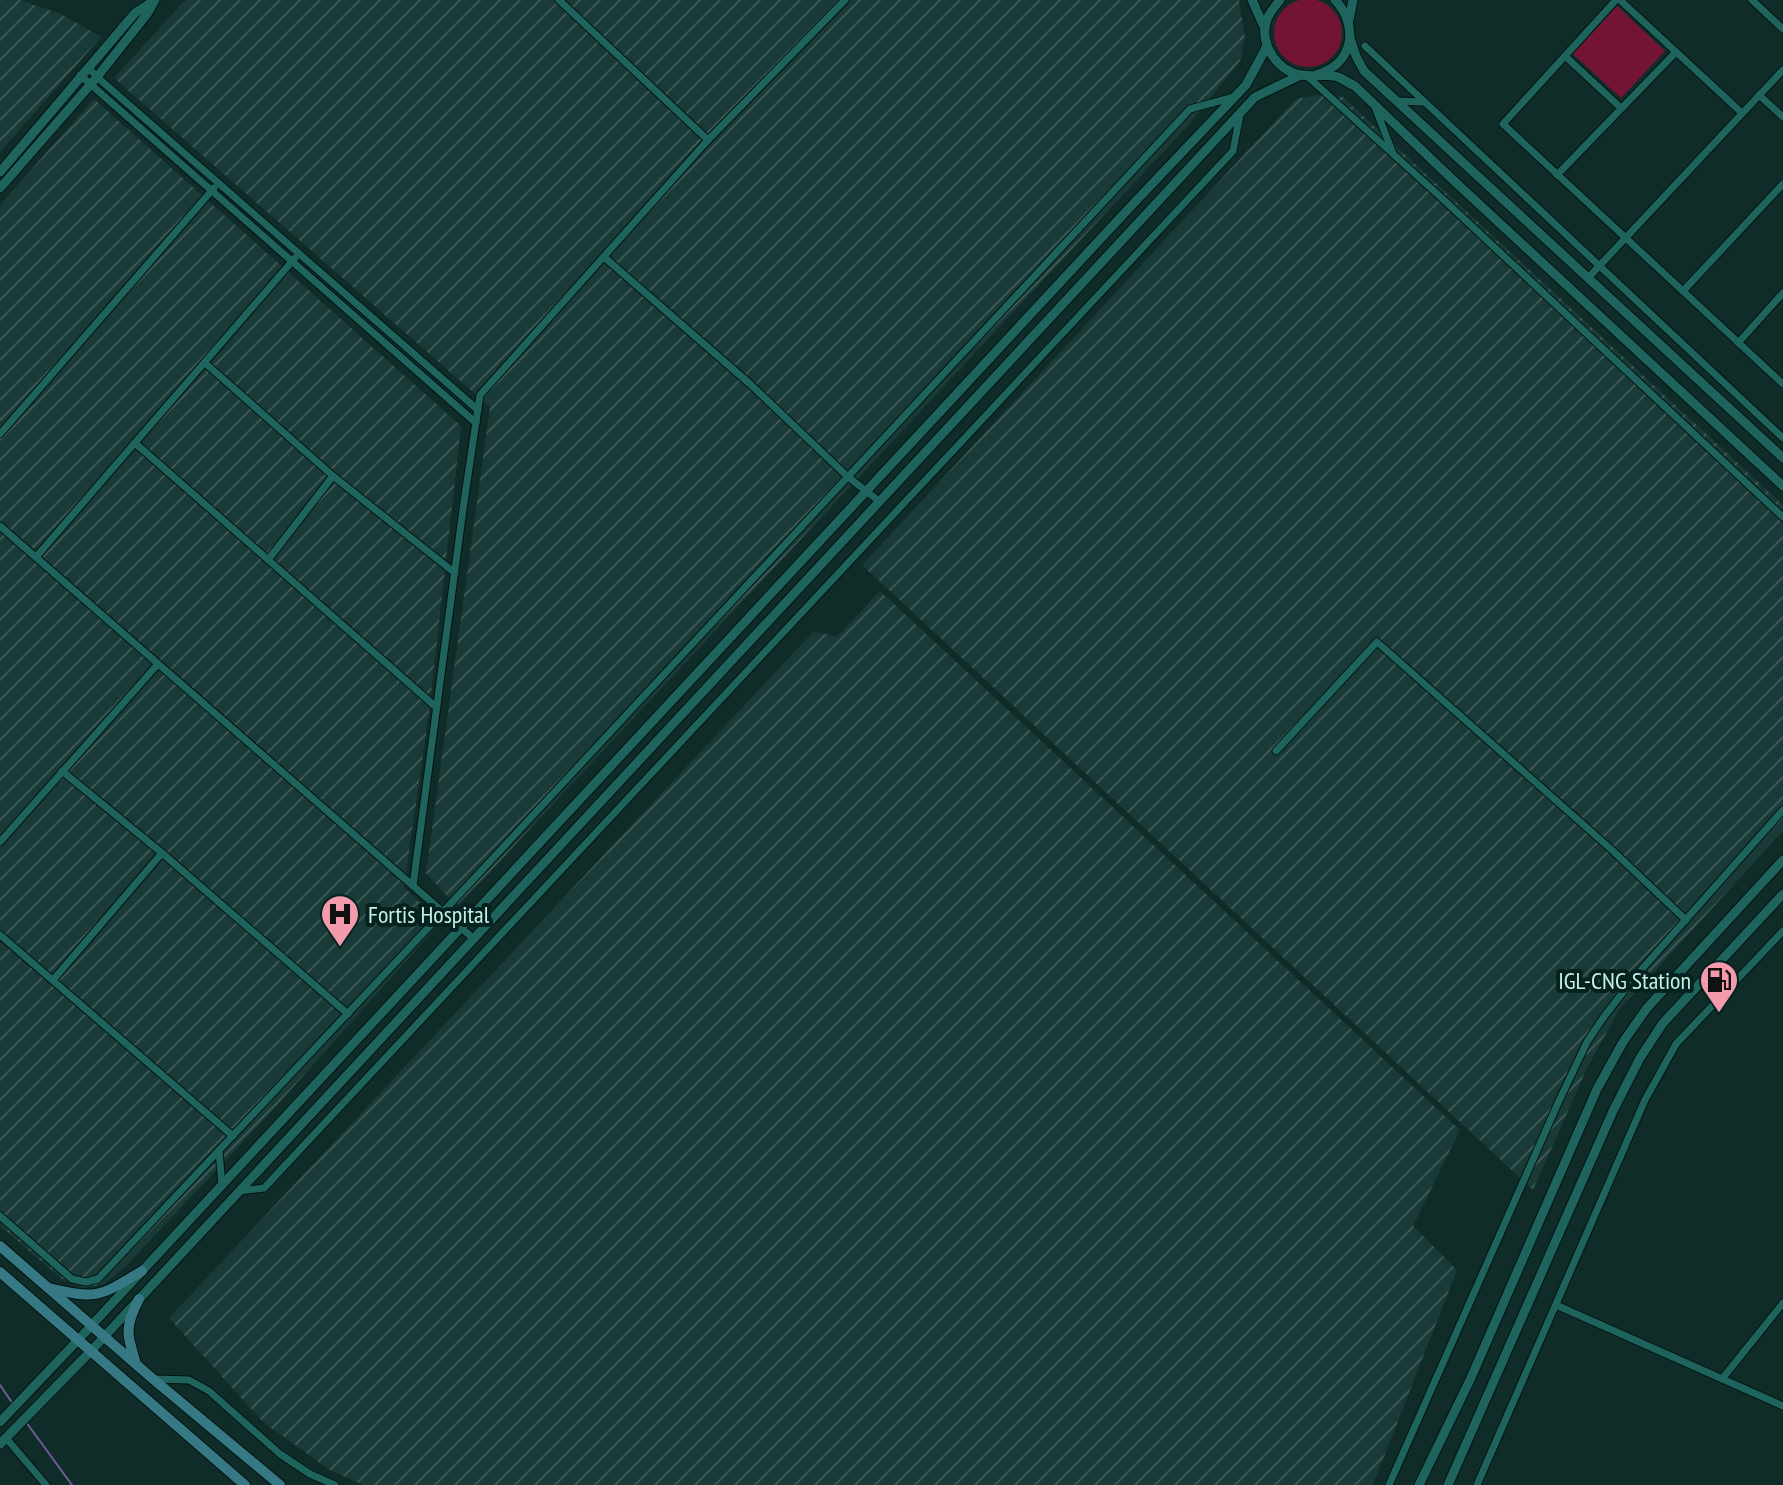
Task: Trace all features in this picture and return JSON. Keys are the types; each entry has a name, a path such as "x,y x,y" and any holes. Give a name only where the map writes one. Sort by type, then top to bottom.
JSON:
{"main road":[{"path":"0,1246 280,1485"},
{"path":"47,1287 92,1296 109,1291 142,1271"},
{"path":"0,1272 245,1485"},
{"path":"136,1364 127,1333 129,1319 139,1299"}],"street":[{"path":"0,172 135,13 155,0"},
{"path":"0,188 94,80 155,0"},
{"path":"559,0 708,140"},
{"path":"413,886 480,395 708,140 845,0"},
{"path":"1252,0 1265,29"},
{"path":"1280,0 1267,17 1265,29 1267,46 1275,60 1290,72 1337,77 1355,86 1783,486"},
{"path":"1335,0 1349,20"},
{"path":"1353,0 1349,20 1350,38 1364,71 1783,458"},
{"path":"1742,113 1618,0 1503,124 1783,384"},
{"path":"1752,0 1783,29"},
{"path":"46,1485 6,1438 91,1351 1255,97 1306,75 1323,73 1334,67 1345,53 1350,38"},
{"path":"2,1420 1246,85 1267,46"},
{"path":"1365,46 1783,438"},
{"path":"1557,175 1676,52"},
{"path":"1565,56 1621,108"},
{"path":"88,67 94,80 212,191 476,423"},
{"path":"1588,278 1783,70"},
{"path":"80,75 94,80 218,183 478,410"},
{"path":"1306,75 1783,517"},
{"path":"1759,95 1783,117"},
{"path":"0,1216 72,1279 86,1282 98,1279 1190,109 1234,97"},
{"path":"1397,101 1424,102"},
{"path":"1373,103 1393,153"},
{"path":"239,1191 264,1188 1233,151 1241,113"},
{"path":"0,434 218,183"},
{"path":"1683,291 1783,184"},
{"path":"36,557 299,254"},
{"path":"604,257 750,384 847,476 880,502"},
{"path":"1738,343 1783,293"},
{"path":"205,363 333,476 455,573"},
{"path":"135,443 436,707"},
{"path":"268,560 333,476"},
{"path":"0,526 474,939"},
{"path":"1276,751 1377,642 1612,850 1686,920"},
{"path":"0,842 158,664"},
{"path":"62,771 348,1014"},
{"path":"1389,1485 1587,1042 1634,978 1783,810"},
{"path":"53,980 162,853"},
{"path":"1419,1485 1470,1380 1597,1089 1623,1042 1647,1008 1783,860"},
{"path":"1448,1485 1613,1111 1640,1058 1663,1023 1783,894"},
{"path":"1477,1485 1645,1100 1676,1044 1783,931"},
{"path":"0,935 233,1136"},
{"path":"219,1151 222,1186"},
{"path":"1722,1379 1783,1303"},
{"path":"1556,1305 1783,1406"},
{"path":"153,1379 189,1380 209,1391 280,1454 310,1474 335,1485"}],"shaded area":[{"path":"1301,-1 1315,-1 1327,4 1337,14 1342,33 1337,52 1327,62 1315,67 1301,67 1289,62 1279,52 1274,40 1274,26 1279,14 1289,4"},
{"path":"0,0 20,0 61,14 101,37 0,152"},
{"path":"185,0 1239,0 1245,38 1240,61 1189,124 459,905 426,873 490,407 114,78"},
{"path":"1617,6 1665,51 1621,98 1573,54"},
{"path":"1316,95 1343,97 1783,505 1783,831 1619,1010 1587,1068 1533,1190 862,565 1296,99"},
{"path":"94,99 461,426 429,713 404,887 440,923 270,1113 125,1267 104,1284 83,1288 63,1280 0,1226 0,205"},
{"path":"880,591 1460,1130 1413,1226 1457,1270 1373,1485 363,1485 330,1470 264,1423 169,1318 814,631 837,637"}],"waterway":[{"path":"0,1385 13,1404"},
{"path":"26,1422 72,1485"}],"place":[{"name":"Fortis Hospital","path":"340,948"},
{"name":"IGL-CNG Station","path":"1719,1014"}]}
